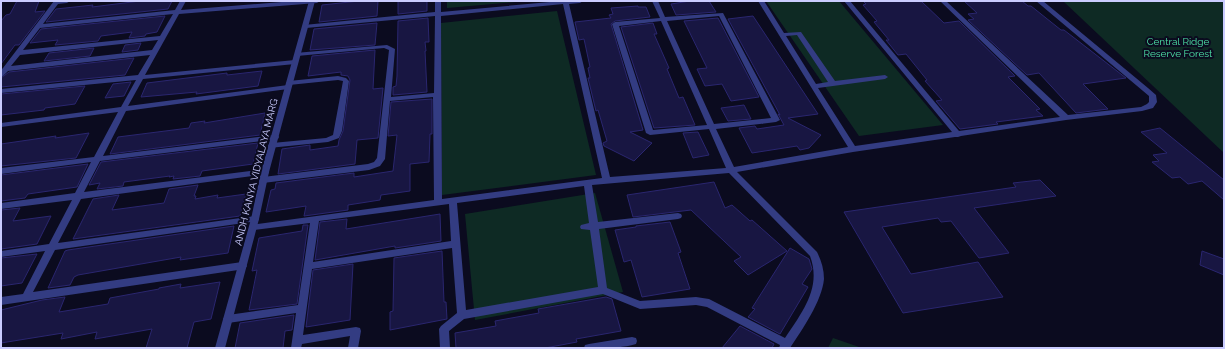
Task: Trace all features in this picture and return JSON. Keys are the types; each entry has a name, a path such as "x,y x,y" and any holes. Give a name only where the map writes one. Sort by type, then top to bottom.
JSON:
{"street":[{"path":"3,72 57,1 67,1"},
{"path":"26,297 97,158 183,1"},
{"name":"ANDH KANYA VIDYALAYA MARG","path":"220,348 254,223 274,137 312,1"},
{"path":"38,26 177,12 317,1"},
{"path":"438,1 438,202"},
{"path":"306,26 580,1"},
{"path":"445,348 444,329 462,315 603,290 640,305 696,301 709,303 785,346 817,294 820,270 814,254 731,170 655,1"},
{"path":"761,1 782,34 833,84"},
{"path":"847,1 958,135"},
{"path":"943,1 1066,118"},
{"path":"1,254 254,223 315,219 607,180 731,170 854,149 1066,118 1142,109 1150,106 1153,102 1152,95 1039,1"},
{"path":"565,2 607,180"},
{"path":"721,14 776,120 712,126 650,133 615,24 721,14"},
{"path":"782,34 799,33 814,86 854,149"},
{"path":"17,53 163,38"},
{"path":"1,91 296,58 385,46 392,49 381,159 376,164 369,167 264,176 1,206"},
{"path":"3,72 155,52"},
{"path":"814,86 885,77"},
{"path":"1,125 338,78 346,81 336,136 328,140 272,146"},
{"path":"387,99 437,95"},
{"path":"1,171 274,137"},
{"path":"588,183 603,290"},
{"path":"453,201 462,315"},
{"path":"584,227 678,216"},
{"path":"315,219 296,344 356,331 353,348"},
{"path":"308,266 456,244"},
{"path":"1,301 242,266"},
{"path":"228,319 302,308"},
{"path":"589,348 632,341"}],"green space":[{"path":"447,1 527,1 447,8"},
{"path":"766,1 839,1 943,125 859,136"},
{"name":"Central Ridge Reserve Forest","path":"1063,1 1224,1 1224,153"},
{"path":"557,11 596,175 442,195 441,23"},
{"path":"595,193 623,292 475,320 465,214"},
{"path":"833,338 862,348 828,348"}],"building":[{"path":"17,1 39,1 35,12 45,11 19,45 15,45 1,64 1,21 6,15 10,14"},
{"path":"140,1 172,1 168,9 46,22 56,9 93,5 92,7"},
{"path":"359,1 378,1 377,16 319,22 322,5"},
{"path":"398,1 427,1 427,11 398,14"},
{"path":"690,1 709,1 716,12 676,15 671,4"},
{"path":"863,1 921,1 944,23 959,21 1015,76 1008,77 1040,109 1036,110 1043,116 996,122 998,124 960,129 936,101 942,100 925,81 927,80 906,54 898,55 886,40 889,40 874,22 877,21 863,5 866,4"},
{"path":"964,1 1022,1 1028,6 1031,6 1061,30 1064,30 1126,78 1083,84 1108,109 1076,113 1039,73 1027,75 968,20 974,19 968,14 977,13"},
{"path":"638,6 646,7 650,17 615,21 611,24 643,130 630,132 652,143 634,161 604,146 603,143 607,141 598,110 596,111 588,78 590,78 588,68 590,67 584,39 579,40 575,22 611,18 609,15 613,14 611,8"},
{"path":"165,16 157,32 146,34 145,36 129,38 132,32 101,36 98,41 55,45 58,40 30,43 41,29"},
{"path":"753,16 818,114 788,118 821,135 809,148 800,150 797,146 752,153 739,128 755,126 757,129 784,125 728,19"},
{"path":"428,18 429,42 425,42 427,92 393,95 393,87 396,86 397,76 398,21"},
{"path":"718,18 759,97 731,101 722,84 705,86 697,69 707,68 684,21"},
{"path":"377,23 375,45 310,50 314,29"},
{"path":"653,23 657,34 654,34 669,68 667,69 679,98 683,97 695,125 654,128 621,27"},
{"path":"141,43 138,50 122,52 125,45"},
{"path":"94,48 90,56 44,61 49,53"},
{"path":"375,50 373,89 383,88 378,138 357,140 355,164 278,174 282,149 310,145 310,150 338,146 343,131 350,80 348,76 341,75 341,72 308,76 312,56"},
{"path":"134,58 125,75 1,87 1,78 9,72"},
{"path":"262,71 258,86 196,94 197,92 141,97 147,83 227,73 227,75"},
{"path":"131,82 124,96 105,98 113,84"},
{"path":"85,86 75,104 45,108 44,110 1,115 1,94"},
{"path":"432,99 432,134 430,134 429,162 410,164 410,191 381,195 380,200 348,205 348,210 304,216 306,206 266,212 271,190 275,189 276,183 354,173 354,177 393,171 397,135 388,136 391,102"},
{"path":"744,105 751,119 728,121 721,108"},
{"path":"265,113 260,135 110,154 118,137 189,128 191,123 205,121 204,123"},
{"path":"1160,128 1224,180 1224,200 1202,181 1188,184 1180,177 1172,178 1152,162 1159,161 1153,155 1167,153 1141,132"},
{"path":"698,132 709,155 693,158 683,133"},
{"path":"89,133 76,158 1,166 1,144"},
{"path":"258,143 253,164 202,171 200,176 173,179 174,176 169,177 170,176 124,182 123,186 97,189 100,183 89,185 101,162"},
{"path":"88,164 77,187 28,194 25,198 1,201 1,175"},
{"path":"1040,180 1056,196 974,208 1009,253 979,258 951,221 941,222 938,218 882,227 911,274 978,262 1003,297 903,313 844,212 1016,187 1013,183"},
{"path":"714,182 725,208 732,205 750,221 752,220 787,251 748,275 734,261 741,257 691,210 633,217 627,195"},
{"path":"198,185 194,196 196,196 195,199 218,195 217,198 246,194 240,216 73,239 93,199 119,195 112,210 164,203 169,189"},
{"path":"20,208 13,221 51,216 37,244 1,249 1,210"},
{"path":"440,214 441,241 395,248 395,246 315,260 320,222 347,219 346,229"},
{"path":"670,222 681,252 678,253 690,289 642,297 631,260 624,262 615,230"},
{"path":"303,225 308,225 297,304 249,310 257,270 252,271 259,238 302,231"},
{"path":"234,226 228,253 180,260 181,257 78,275 74,277 70,285 48,288 65,251 68,250"},
{"path":"790,248 809,259 812,269 802,284 808,287 780,334 748,317 755,309 752,308"},
{"path":"442,251 444,302 446,302 447,319 390,330 390,312 393,311 394,258"},
{"path":"1202,251 1224,259 1224,275 1200,265"},
{"path":"37,254 22,283 1,286 1,258"},
{"path":"353,264 350,320 306,327 313,270"},
{"path":"220,282 211,319 194,322 187,348 146,348 152,329 95,339 97,332 61,339 63,333 1,343 1,310 42,300 65,297 59,312 108,304 110,298 159,288 181,284 180,288"},
{"path":"606,297 612,299 621,331 576,339 577,342 545,348 456,348 455,333 496,326 495,321 539,313 538,309"},
{"path":"294,315 292,330 285,331 283,348 235,348 240,323"},
{"path":"740,326 774,344 772,348 722,348"}]}
